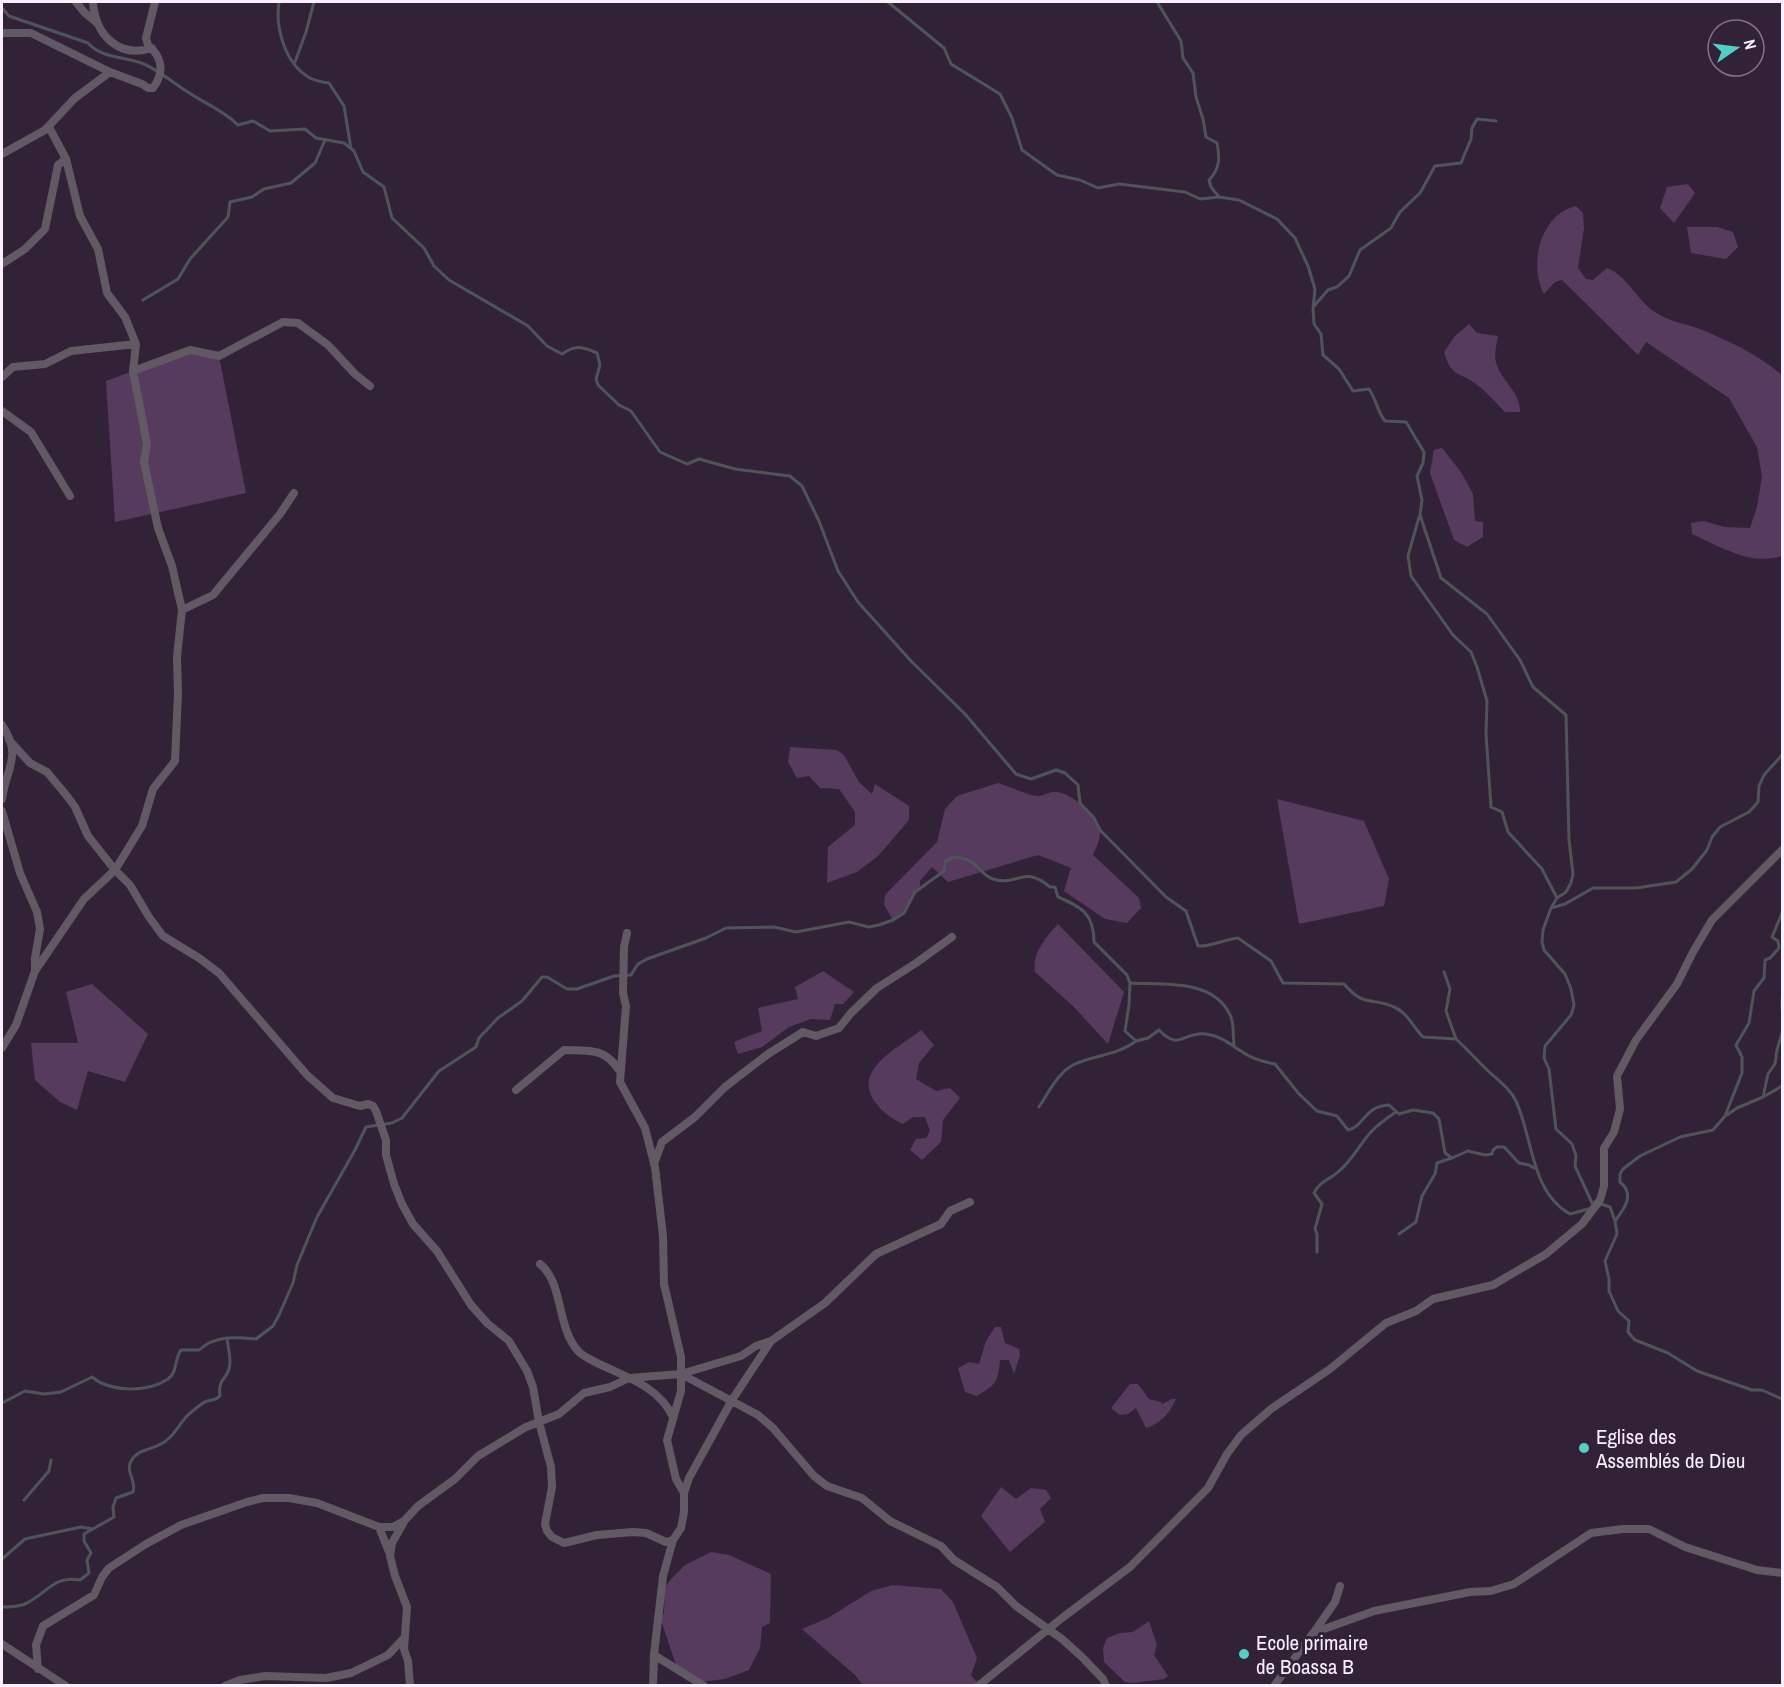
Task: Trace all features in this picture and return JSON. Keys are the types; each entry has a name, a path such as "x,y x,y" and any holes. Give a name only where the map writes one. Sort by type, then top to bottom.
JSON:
{"street":[{"path":"76,2 98,24"},
{"path":"93,2 94,16 103,34 118,48 140,52 152,48"},
{"path":"2,33 31,33 110,72 153,88 158,81 161,67 157,52 148,45 147,38 155,2"},
{"path":"2,154 49,127 75,98 110,72"},
{"path":"35,971 84,899 115,870 142,826 153,789 175,761 178,704 177,657 182,610 172,566 158,528 144,462 147,444 133,371 136,344 125,317 107,293 98,249 80,216 66,159 49,127"},
{"path":"2,264 25,249 45,229 58,165 66,159"},
{"path":"133,371 190,350 219,356 283,322 298,323 328,345 355,374 370,386"},
{"path":"2,377 13,367 45,364 70,351 136,344"},
{"path":"2,411 31,432 70,496"},
{"path":"182,610 213,595 280,514 294,493"},
{"path":"2,725 9,740 13,759 2,799"},
{"path":"9,740 30,763 47,772 67,796 75,807 88,836 130,885 163,936 219,973 307,1075 333,1098 360,1106 368,1104 373,1106 387,1140 388,1164 402,1204 413,1224 437,1251 471,1305 487,1323 509,1341 526,1368 533,1387 539,1422 551,1467 552,1487 545,1524 547,1531 552,1537 564,1543 597,1535 633,1532 646,1533 666,1542 674,1540"},
{"path":"2,811 20,873 40,920 35,971 16,1025 2,1048"},
{"path":"978,1686 1130,1567 1208,1488 1227,1454 1241,1435 1271,1409 1330,1369 1386,1323 1416,1311 1433,1299 1493,1286 1546,1254 1582,1224 1600,1200 1604,1186 1604,1148 1614,1132 1620,1109 1617,1076 1636,1040 1677,984 1712,920 1782,850"},
{"path":"627,933 624,947 623,993 626,1006 619,1071 620,1082 645,1128 654,1164 663,1236 664,1284 681,1357 681,1391 667,1440 676,1479 684,1493"},
{"path":"654,1164 662,1142 695,1117 725,1087 768,1053 802,1032 816,1035 839,1028 877,988 952,937"},
{"path":"516,1090 564,1050 598,1051 614,1063 619,1071"},
{"path":"390,1556 393,1542 405,1520 418,1506 455,1479 478,1456 499,1443 562,1412 584,1393 610,1387 629,1378 681,1374 741,1356 756,1346 771,1341 825,1303 876,1254 941,1224 951,1211 970,1202"},
{"path":"540,1264 548,1270 564,1327 581,1354 644,1385 662,1400 673,1418"},
{"path":"653,1686 654,1655 663,1576 674,1540 681,1528 684,1493 689,1478 732,1400 771,1341"},
{"path":"681,1374 758,1415 773,1428 814,1476 827,1486 862,1498 890,1521 940,1546 954,1560 997,1587 1016,1606 1062,1639 1082,1657 1103,1679 1106,1686"},
{"path":"38,1669 36,1645 43,1626 94,1595 109,1568 146,1544 181,1526 263,1498 289,1498 317,1503 379,1527 393,1527 405,1520"},
{"path":"379,1527 407,1607 404,1649 408,1661 410,1686"},
{"path":"1313,1633 1374,1611 1470,1592 1491,1591 1514,1584 1591,1533 1649,1529 1685,1547 1757,1569 1782,1573"},
{"path":"1275,1686 1335,1602 1340,1587"},
{"path":"225,1686 240,1680 265,1676 326,1678 351,1673 388,1655 404,1638"},
{"path":"2,1644 66,1686"},
{"path":"654,1655 704,1686"}],"shaded area":[{"path":"1688,184 1695,193 1674,223 1660,208 1667,187"},
{"path":"1576,206 1583,213 1584,228 1578,268 1586,279 1593,280 1607,268 1621,277 1644,303 1658,314 1731,343 1763,360 1782,375 1782,556 1759,559 1748,557 1692,534 1691,523 1704,521 1724,527 1750,528 1757,507 1762,477 1757,447 1729,398 1646,342 1638,355 1562,280 1555,282 1544,294 1537,268 1541,241 1546,229 1554,219 1564,211"},
{"path":"1687,227 1717,227 1733,232 1738,247 1726,259 1691,253"},
{"path":"1469,324 1477,333 1498,336 1496,364 1517,397 1520,412 1505,412 1481,388 1450,366 1444,352 1455,336"},
{"path":"190,350 219,356 246,493 115,522 106,381"},
{"path":"1442,448 1461,472 1473,494 1475,521 1483,522 1483,537 1467,547 1454,540 1430,473 1434,450"},
{"path":"790,747 837,750 844,755 859,782 872,794 875,784 909,806 909,820 878,856 857,872 827,883 828,847 855,825 855,812 839,789 820,788 809,776 797,778 788,762"},
{"path":"998,783 1035,796 1055,792 1063,793 1077,801 1090,813 1099,826 1100,832 1093,855 1139,898 1141,908 1127,923 1105,919 1064,891 1071,868 1038,855 948,882 932,867 920,881 920,889 915,893 904,913 893,920 884,905 885,895 937,842 945,809 957,796"},
{"path":"1277,799 1364,821 1389,879 1384,906 1299,924"},
{"path":"1058,924 1124,992 1108,1044 1074,1007 1035,972 1038,952"},
{"path":"823,971 854,992 843,1004 835,1004 830,1020 811,1019 789,1027 762,1047 738,1054 734,1042 762,1031 758,1008 798,999 795,987"},
{"path":"92,984 148,1034 125,1082 88,1071 77,1110 60,1102 35,1080 31,1043 78,1043 66,992"},
{"path":"921,1030 934,1045 919,1063 916,1079 936,1091 950,1088 960,1098 943,1120 941,1142 922,1160 910,1150 916,1139 926,1138 930,1131 925,1117 913,1117 903,1124 895,1120 874,1100 869,1084 871,1075 880,1061"},
{"path":"995,1327 1001,1327 1005,1343 1019,1349 1020,1355 1014,1374 1009,1360 1000,1360 997,1378 992,1385 977,1396 965,1392 958,1368 969,1362 979,1364 986,1341"},
{"path":"1130,1384 1138,1384 1149,1399 1162,1404 1176,1399 1164,1417 1156,1424 1146,1428 1136,1408 1128,1414 1120,1415 1111,1408"},
{"path":"1001,1487 1016,1499 1031,1488 1046,1490 1051,1498 1040,1509 1045,1522 1010,1552 981,1516"},
{"path":"711,1552 729,1555 771,1574 770,1623 762,1627 760,1648 749,1670 725,1679 699,1682 677,1668 661,1620 664,1612 665,1587 685,1565"},
{"path":"893,1585 941,1589 953,1602 977,1658 971,1675 979,1685 863,1685 855,1675 802,1629 828,1618 871,1591"},
{"path":"1149,1621 1157,1645 1154,1655 1168,1676 1164,1679 1125,1682 1104,1662 1103,1648 1107,1638 1120,1633 1133,1632"}],"waterway":[{"path":"279,2 280,34 288,55 301,72 310,78 329,83 344,106 351,149"},
{"path":"295,62 314,2"},
{"path":"888,2 944,48 951,64 1000,94 1012,118 1022,150 1057,175 1080,180 1098,188 1119,184 1185,192 1200,199 1219,197 1239,200 1277,219 1295,238 1308,266 1315,289 1314,324 1321,334 1323,355 1339,369 1353,391 1369,389 1385,421 1406,422 1424,452 1423,463 1417,476 1422,500 1420,515 1441,578 1487,614 1520,660 1533,687 1566,715 1569,840 1573,874 1566,892 1557,898 1551,908 1543,930 1542,942 1544,950 1565,974 1574,1005 1571,1015 1545,1046 1544,1058 1549,1069 1556,1129 1572,1144 1576,1156 1575,1166 1593,1205"},
{"path":"1157,2 1181,41 1183,58 1193,73 1196,97 1206,137 1217,143 1218,163 1209,180 1211,187 1219,197"},
{"path":"2,8 9,16 88,43 107,55 137,61 151,67 238,125 253,121 270,131 305,129 316,138 344,143 354,151 363,172 384,187 392,218 424,248 434,266 449,280 528,326 547,346 562,354 571,349 580,348 597,353 600,365 596,379 598,385 619,405 631,411 660,452 687,464 699,459 735,469 790,476 802,486 819,521 838,571 858,602 911,661 965,714 1016,774 1031,779 1056,770 1065,773 1078,785 1080,803 1094,818 1100,830 1166,897 1186,911 1198,946 1238,938 1271,961 1283,983 1344,984 1358,997 1399,1009 1423,1037 1456,1039 1513,1096 1522,1116 1540,1179 1557,1205 1570,1214 1592,1208"},
{"path":"1314,306 1328,290 1337,287 1349,276 1360,250 1391,228 1400,212 1420,193 1435,166 1461,163 1477,119 1496,121"},
{"path":"143,300 178,279 190,259 228,217 230,202 252,197 264,189 291,183 315,163 325,140"},
{"path":"1419,517 1408,556 1411,576 1453,635 1471,652 1477,667 1487,701 1486,734 1491,807 1502,812 1508,832 1542,869 1557,898"},
{"path":"1551,908 1565,904 1593,888 1636,888 1676,882 1692,869 1707,850 1712,837 1720,827 1749,812 1758,802 1759,786 1764,775 1782,755"},
{"path":"2,1403 25,1391 44,1394 61,1392 92,1377 118,1388 150,1387 171,1376 181,1350 199,1350 219,1339 256,1339 273,1326 293,1283 297,1265 317,1217 366,1127 392,1123 402,1118 439,1071 476,1047 479,1038 498,1018 522,1001 542,977 547,977 567,989 577,989 614,976 631,975 638,964 647,959 706,938 726,928 774,927 796,932 849,922 869,927 879,925 904,913 915,892 944,871 945,862 953,857 968,860 993,879 1002,881 1027,876 1041,880 1050,887 1055,887 1058,897 1074,904 1085,913 1092,925 1094,942 1127,975 1130,983 1125,1031 1136,1041 1148,1038 1159,1030 1166,1036 1177,1040 1198,1034 1217,1037 1251,1057 1275,1064 1299,1094 1317,1111 1337,1116 1348,1130 1354,1128 1370,1112 1381,1106 1389,1105 1399,1114 1413,1110 1433,1113 1439,1119 1445,1153 1452,1158 1468,1151 1485,1155 1492,1154 1497,1147 1504,1147 1519,1163 1534,1168"},
{"path":"1615,1221 1625,1206 1628,1196 1625,1187 1620,1182 1623,1169 1640,1156 1680,1137 1713,1130 1725,1116 1742,1073 1742,1057 1736,1045 1749,1023 1754,991 1764,978 1765,960 1779,948 1778,941 1772,937 1782,913"},
{"path":"1444,972 1450,989 1446,1011 1456,1039"},
{"path":"1130,983 1187,986 1213,996 1223,1004 1231,1017 1234,1045"},
{"path":"1782,999 1782,1009"},
{"path":"1727,1115 1763,1097 1768,1074 1775,1064 1782,1033"},
{"path":"1039,1107 1054,1083 1069,1068 1083,1061 1122,1049 1136,1041"},
{"path":"1763,1097 1782,1086"},
{"path":"1317,1252 1315,1229 1322,1204 1314,1193 1316,1189 1343,1168 1374,1129 1396,1112"},
{"path":"1399,1234 1416,1222 1422,1196 1435,1174 1437,1163 1452,1158"},
{"path":"1598,1206 1601,1204 1610,1207 1615,1221 1617,1234 1605,1261 1609,1291 1618,1311 1629,1321 1628,1332 1635,1340 1668,1353 1697,1371 1752,1390 1762,1390 1782,1399"},
{"path":"2,1607 25,1604 63,1580 80,1580 89,1573 87,1560 91,1553 84,1541 84,1534 114,1517 113,1507 116,1498 133,1492 134,1484 129,1469 134,1457 164,1442 197,1407 220,1396 221,1383 230,1365 227,1338"},
{"path":"24,1500 49,1471 51,1460"},
{"path":"2,1559 25,1539 81,1527 93,1529"}],"place":[{"name":"Eglise des Assemblés de Dieu","path":"1584,1448"},
{"name":"Ecole primaire de Boassa B","path":"1244,1654"}]}
